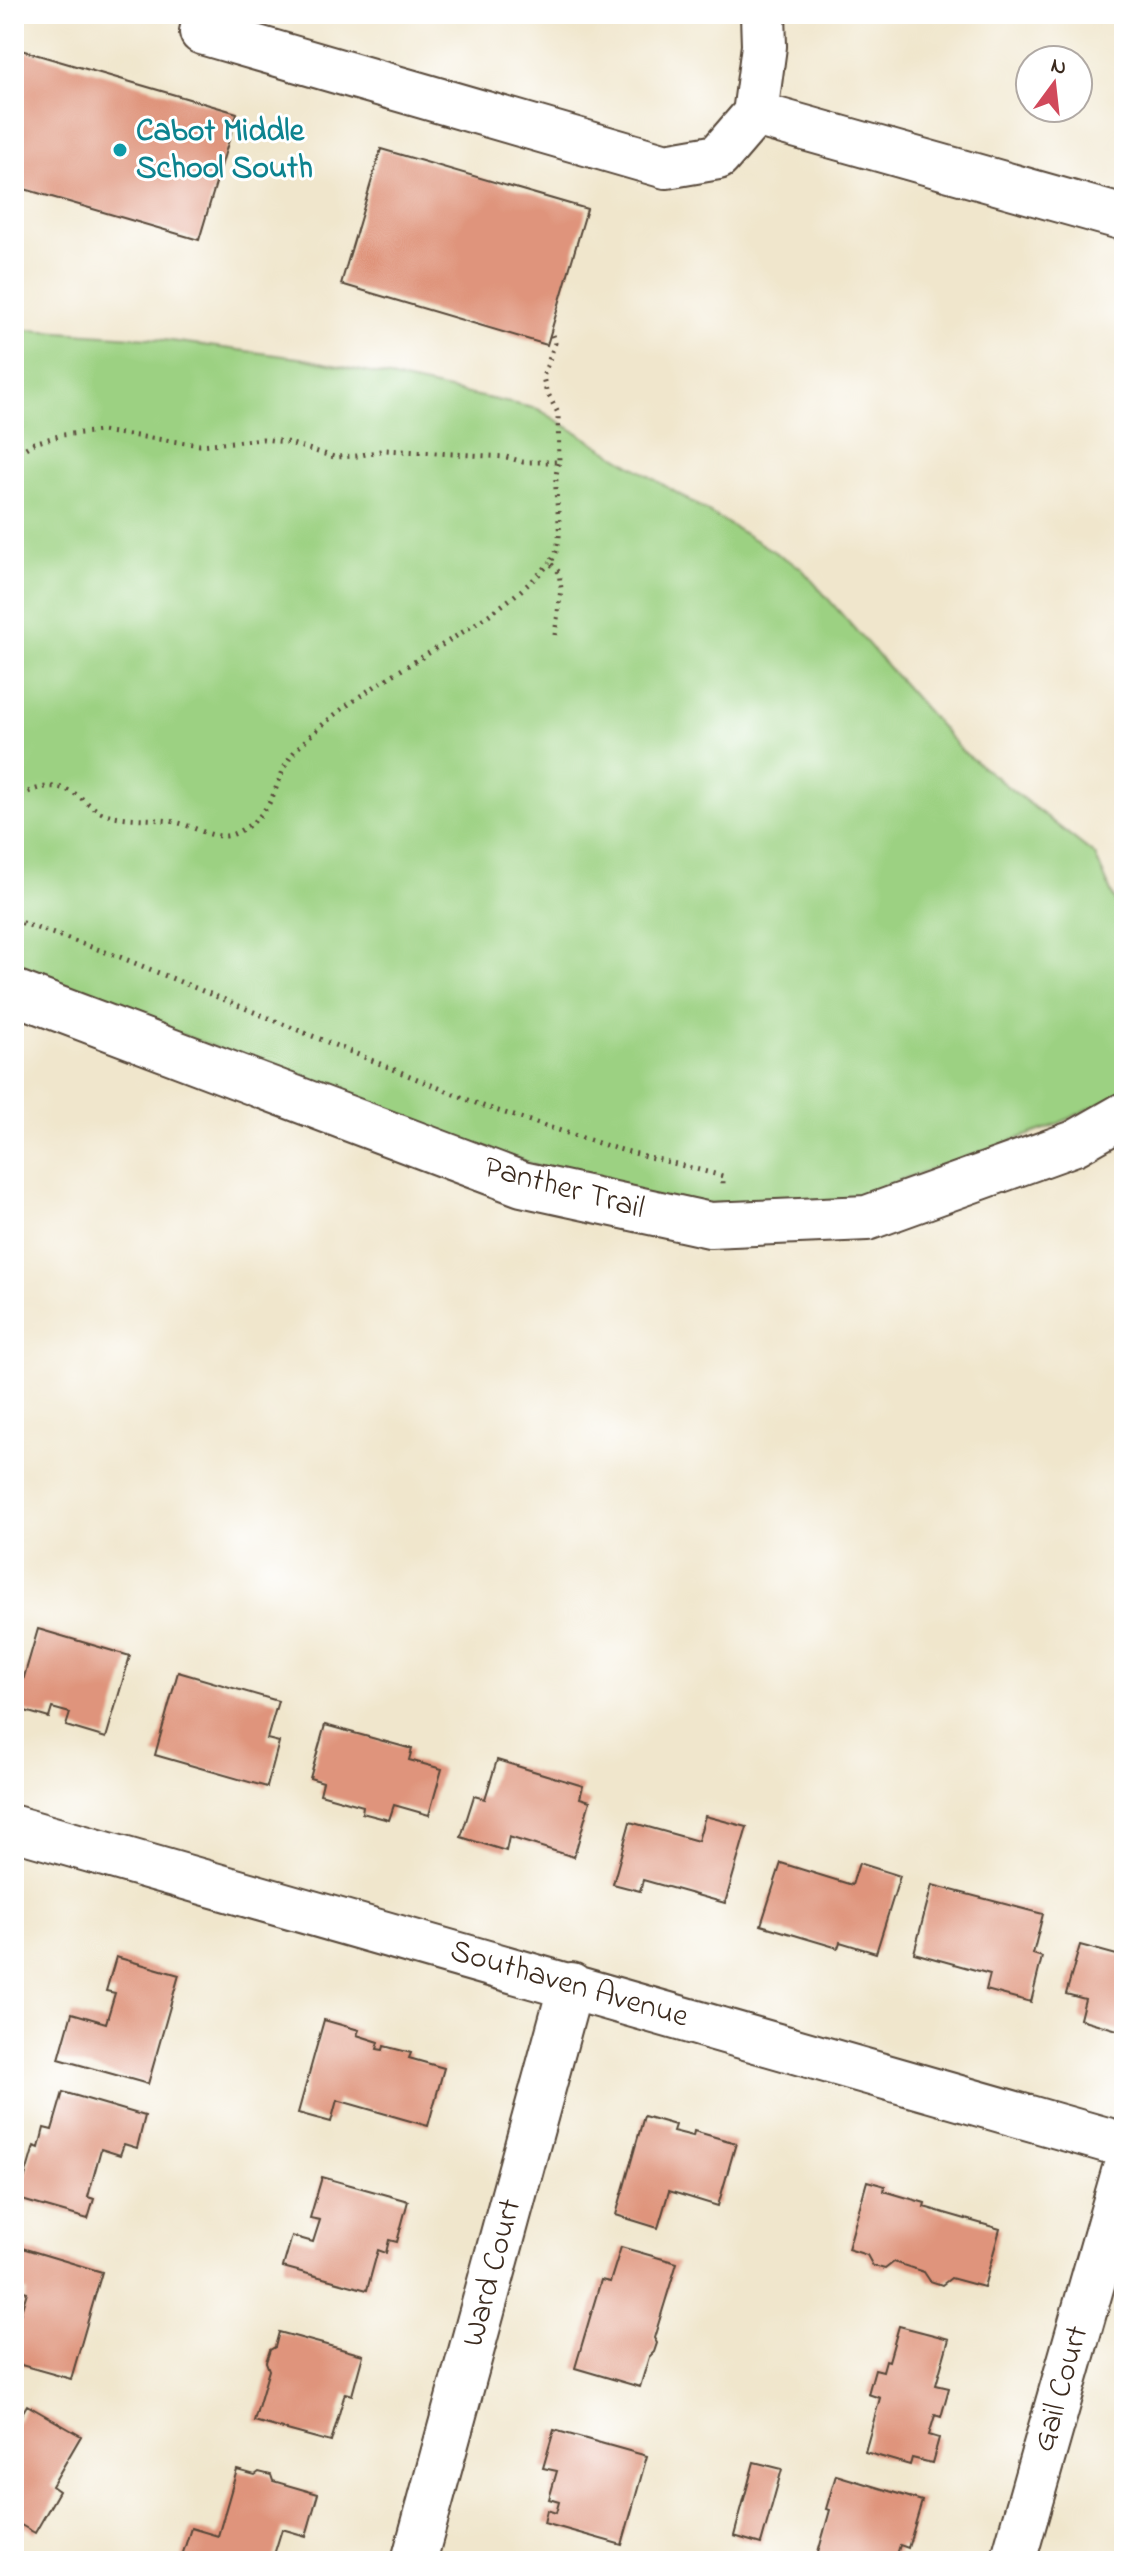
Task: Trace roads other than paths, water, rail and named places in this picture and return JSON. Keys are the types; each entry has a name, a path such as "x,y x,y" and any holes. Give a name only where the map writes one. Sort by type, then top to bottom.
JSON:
{"street":[{"path":"207,14 202,32 666,166 718,157 755,114 764,46 763,14"},
{"path":"755,114 1124,218"},
{"name":"Panther Trail","path":"14,992 522,1184 710,1225 867,1218 1075,1143 1124,1115"},
{"name":"Southaven Avenue","path":"16,1837 571,1985 1124,2145"},
{"name":"Ward Court","path":"414,2561 571,1985"},
{"name":"Gail Court","path":"1013,2561 1124,2172"}],"place":[{"name":"Cabot Middle School South","path":"120,150"}]}
